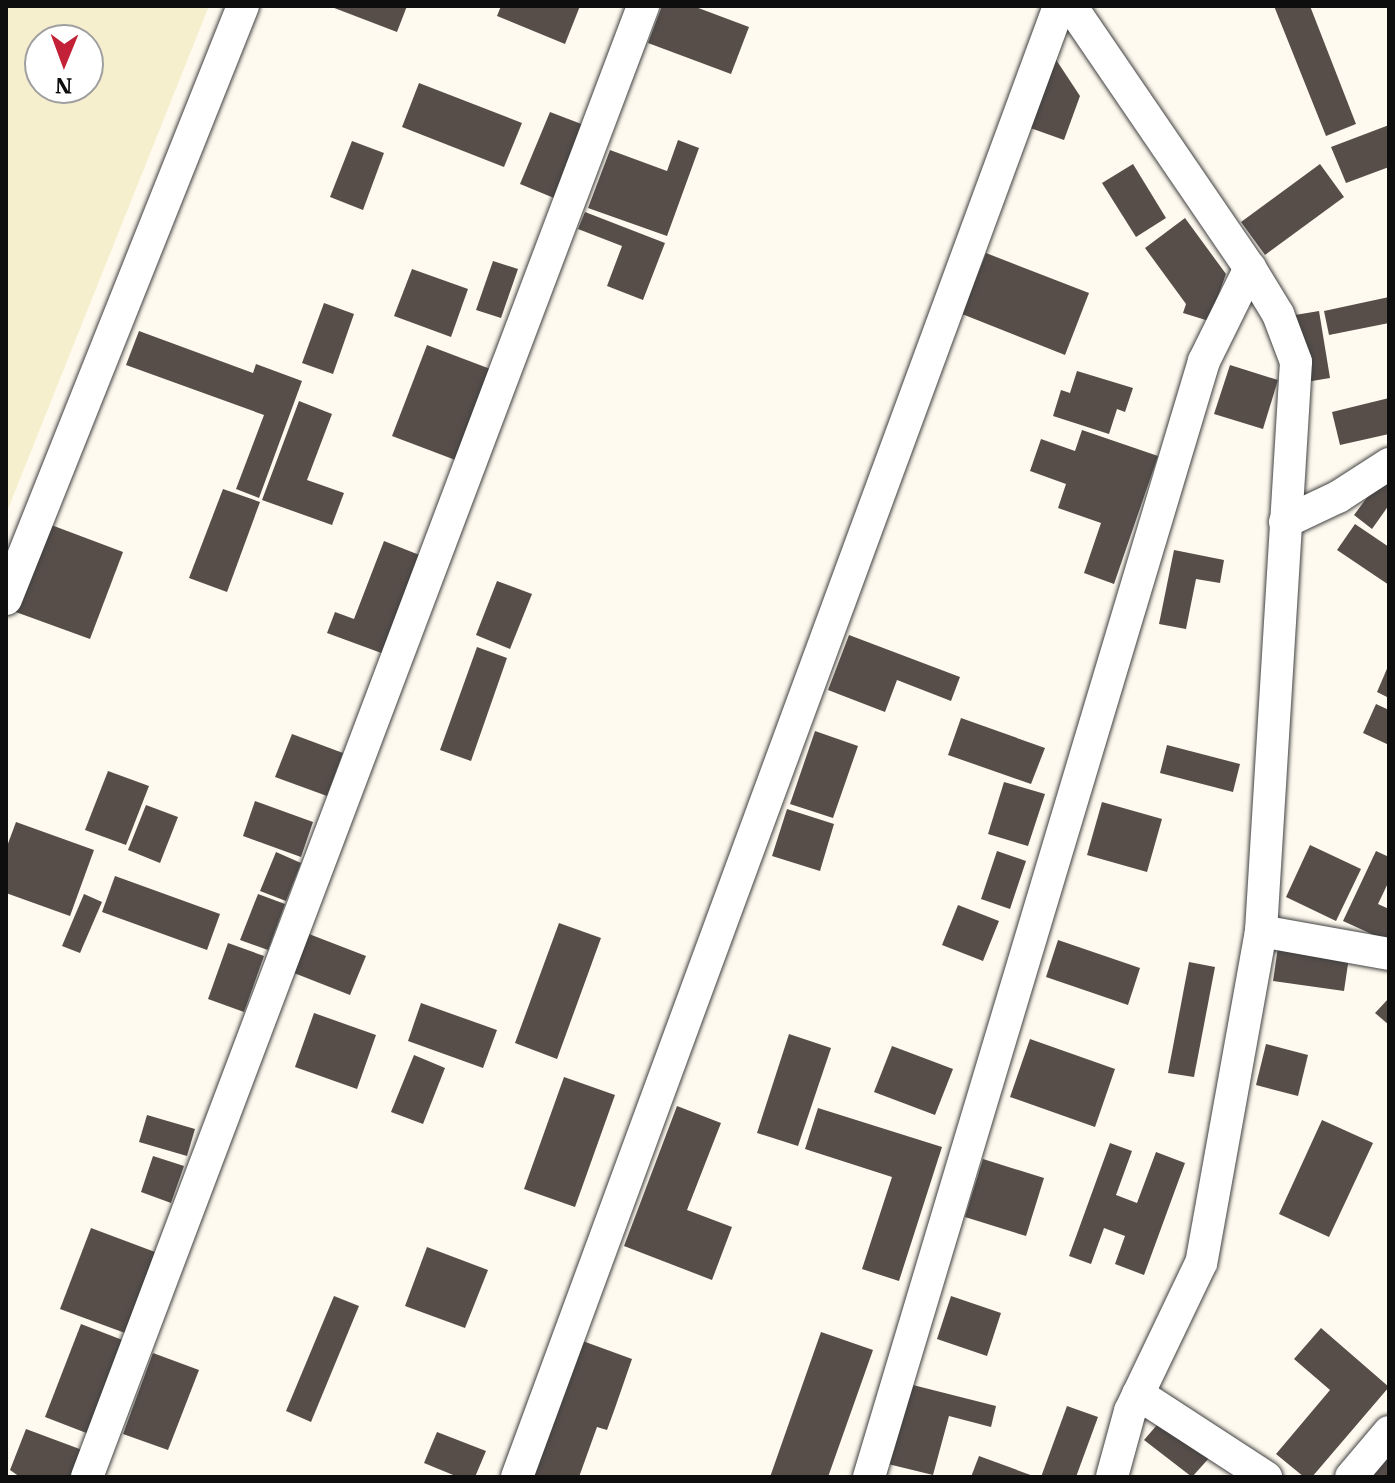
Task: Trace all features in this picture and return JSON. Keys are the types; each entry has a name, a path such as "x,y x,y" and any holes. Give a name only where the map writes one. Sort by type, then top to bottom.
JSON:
{"street":[{"path":"6,599 243,6"},
{"path":"87,1477 643,6"},
{"path":"517,1477 1059,6"},
{"path":"1071,6 1250,268 1278,314 1296,362 1261,931 1201,1263 1138,1394 1112,1477"},
{"path":"869,1477 1204,361 1250,268"},
{"path":"1285,522 1389,464"},
{"path":"1261,931 1389,954"},
{"path":"1138,1394 1266,1477"},
{"path":"1351,1477 1389,1432"}],"shaded area":[{"path":"6,6 209,6 6,514"}],"building":[{"path":"329,6 407,6 397,32"},
{"path":"501,6 580,6 565,44 497,16"},
{"path":"662,6 693,6 749,27 731,74 648,43"},
{"path":"1274,6 1310,6 1356,124 1326,136"},
{"path":"1051,52 1080,96 1064,140 1022,125"},
{"path":"419,83 522,123 504,167 402,127"},
{"path":"550,112 584,125 554,198 520,184"},
{"path":"1389,125 1389,167 1346,183 1331,147"},
{"path":"678,140 699,148 667,236 588,208 610,150 667,171"},
{"path":"352,141 384,153 363,210 330,197"},
{"path":"1133,164 1166,218 1136,237 1102,183"},
{"path":"1320,164 1344,197 1265,255 1241,222"},
{"path":"585,212 665,243 643,300 607,286 622,246 578,229"},
{"path":"1185,218 1226,274 1209,321 1183,313 1186,304 1145,248"},
{"path":"986,253 1089,293 1065,355 962,314"},
{"path":"493,261 518,269 501,318 476,310"},
{"path":"412,269 468,289 451,337 394,316"},
{"path":"1389,297 1389,323 1329,335 1324,311"},
{"path":"324,303 354,314 333,374 302,363"},
{"path":"1319,311 1330,378 1306,382 1295,315"},
{"path":"139,331 253,373 256,364 302,381 259,498 236,489 264,415 126,365"},
{"path":"427,345 493,370 458,461 392,436"},
{"path":"1230,365 1278,380 1263,429 1214,414"},
{"path":"1077,371 1133,388 1125,412 1117,409 1109,434 1053,416 1061,390 1070,393"},
{"path":"1389,398 1389,434 1340,445 1332,412"},
{"path":"299,401 332,414 307,480 344,493 332,525 262,500"},
{"path":"1082,430 1158,456 1114,584 1084,573 1101,523 1058,508 1066,484 1030,471 1041,439 1075,451"},
{"path":"1389,476 1389,505 1372,529 1354,515 1380,480"},
{"path":"223,489 260,502 227,592 189,578"},
{"path":"46,523 123,552 90,639 13,611"},
{"path":"1355,524 1389,547 1389,585 1337,550"},
{"path":"384,541 422,556 384,654 327,633 335,612 354,619"},
{"path":"1174,550 1224,560 1220,583 1196,579 1186,629 1159,624"},
{"path":"497,581 532,594 510,649 476,635"},
{"path":"849,635 960,677 951,701 897,680 885,712 828,690"},
{"path":"477,647 507,658 471,761 440,750"},
{"path":"1389,664 1389,698 1377,692"},
{"path":"1376,704 1389,710 1389,745 1363,733"},
{"path":"961,718 1045,748 1031,784 948,755"},
{"path":"815,731 858,746 833,818 790,804"},
{"path":"292,734 343,753 327,796 275,777"},
{"path":"1167,745 1240,764 1233,792 1160,773"},
{"path":"108,771 149,786 126,845 85,830"},
{"path":"1004,782 1045,794 1028,846 988,834"},
{"path":"255,801 313,822 301,857 243,836"},
{"path":"1102,802 1162,819 1147,872 1087,855"},
{"path":"146,805 178,817 160,863 128,850"},
{"path":"787,809 834,824 820,871 772,856"},
{"path":"16,822 94,850 70,916 6,893 6,849"},
{"path":"1310,845 1361,869 1336,921 1286,897"},
{"path":"997,851 1026,861 1010,909 981,899"},
{"path":"1376,851 1389,857 1389,881 1378,904 1389,909 1389,942 1343,921"},
{"path":"276,852 301,863 286,901 260,891"},
{"path":"115,876 220,914 207,950 102,912"},
{"path":"84,894 102,902 80,953 62,946"},
{"path":"258,894 285,904 268,950 240,940"},
{"path":"958,905 999,921 983,961 942,945"},
{"path":"559,923 601,938 557,1059 515,1043"},
{"path":"309,934 366,956 350,995 294,973"},
{"path":"1058,940 1140,968 1128,1005 1046,977"},
{"path":"228,943 264,956 244,1012 208,999"},
{"path":"1278,947 1349,957 1344,991 1273,981"},
{"path":"1189,962 1215,967 1194,1077 1168,1073"},
{"path":"1389,998 1389,1025 1375,1013"},
{"path":"421,1003 497,1030 483,1068 408,1041"},
{"path":"314,1013 376,1035 357,1089 295,1067"},
{"path":"789,1034 831,1048 798,1146 757,1133"},
{"path":"1030,1039 1115,1069 1095,1127 1010,1097"},
{"path":"1266,1044 1308,1055 1298,1096 1256,1085"},
{"path":"892,1046 953,1069 935,1115 874,1092"},
{"path":"414,1055 445,1068 423,1124 391,1112"},
{"path":"564,1077 615,1095 575,1207 524,1189"},
{"path":"677,1106 721,1123 687,1210 732,1227 712,1280 624,1246"},
{"path":"818,1108 942,1147 899,1281 862,1269 892,1177 805,1149"},
{"path":"147,1115 195,1129 187,1156 139,1142"},
{"path":"1322,1120 1373,1143 1329,1237 1279,1214"},
{"path":"1110,1143 1132,1151 1116,1195 1137,1203 1156,1152 1185,1163 1144,1275 1115,1264 1125,1236 1104,1228 1091,1264 1069,1256"},
{"path":"153,1156 184,1166 171,1203 141,1192"},
{"path":"983,1159 1044,1178 1026,1236 965,1217"},
{"path":"91,1228 155,1252 125,1333 60,1309"},
{"path":"427,1247 488,1270 465,1328 405,1306"},
{"path":"334,1296 359,1306 311,1422 286,1411"},
{"path":"951,1296 1001,1313 987,1356 937,1339"},
{"path":"81,1324 125,1341 89,1434 45,1417"},
{"path":"1321,1328 1389,1387 1312,1477 1304,1477 1276,1454 1330,1390 1294,1359"},
{"path":"821,1332 873,1350 828,1477 770,1477"},
{"path":"580,1340 632,1359 615,1408 607,1430 597,1427 579,1477 531,1477"},
{"path":"153,1353 199,1370 168,1450 123,1434"},
{"path":"909,1384 996,1406 991,1427 949,1416 933,1475 888,1464"},
{"path":"1067,1406 1098,1417 1076,1477 1041,1477"},
{"path":"1163,1418 1210,1457 1192,1477 1144,1440"},
{"path":"26,1429 85,1451 75,1477 20,1477 10,1470"},
{"path":"437,1432 486,1451 475,1477 458,1477 424,1463"},
{"path":"979,1456 1036,1477 971,1477"},
{"path":"1389,1457 1389,1477 1371,1477"}]}
